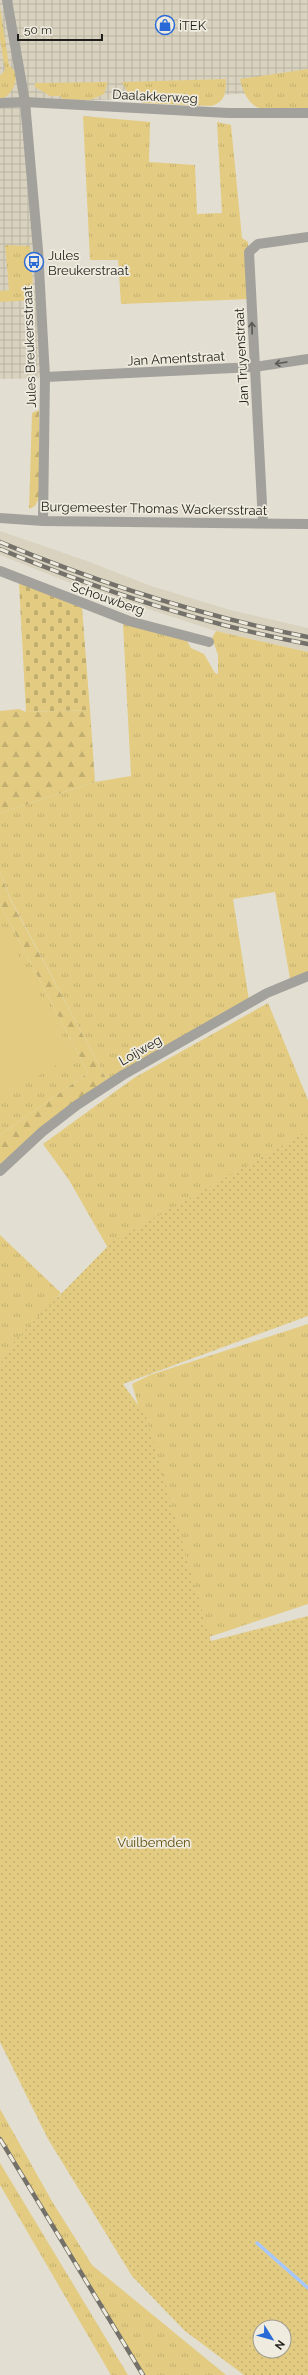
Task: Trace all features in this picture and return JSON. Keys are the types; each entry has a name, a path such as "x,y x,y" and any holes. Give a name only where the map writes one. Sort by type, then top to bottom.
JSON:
{"street":[{"name":"Jules Breukersstraat","path":"8,0 25,102 38,250 44,377 43,521"},
{"name":"Daalakkerweg","path":"0,103 25,102 228,113 308,113"},
{"name":"Jan Truyenstraat","path":"264,523 254,367 249,252 258,244 308,237"},
{"name":"Jan Amentstraat","path":"44,377 254,367 308,359"},
{"name":"Burgemeester Thomas Wackersstraat","path":"0,518 43,521 308,524"},
{"name":"Schouwberg","path":"0,571 129,621 209,642"},
{"name":"Loijweg","path":"0,1171 42,1132 77,1105 123,1075 267,993 308,976"}],"shaded area":[{"path":"0,0 308,0 308,91 30,103 50,378 0,379"},
{"path":"0,531 87,561 151,586 230,610 308,628 308,652 216,631 86,589 0,555"}],"green space":[{"path":"0,7 9,65 16,73 14,86 8,95 0,100 0,76 5,70 0,39"},
{"path":"308,69 308,109 274,111 257,107 250,101 244,92 240,79"},
{"path":"226,79 224,96 219,102 211,106 143,103 128,93 122,82"},
{"path":"108,82 104,94 90,100 61,99 61,96 50,96 35,87 35,83"},
{"path":"83,116 150,122 149,162 195,165 197,214 222,213 217,122 231,125 242,238 248,242 251,299 121,304 118,260 90,260"},
{"path":"5,245 30,246 34,300 0,302 0,291 9,290"},
{"path":"39,410 39,498 35,506 29,509 32,413"},
{"path":"19,583 82,608 90,710 26,712"},
{"path":"123,624 187,641 191,648 204,654 215,673 218,674 218,655 212,638 216,631 308,652 308,972 290,979 275,892 233,899 249,1000 108,1082 10,898 0,871 0,813 95,782 131,776"},
{"path":"19,709 26,712 90,710 95,782 0,813 0,711"},
{"path":"0,871 10,899 108,1082 0,1165 0,1135 88,1073 0,904"},
{"path":"0,904 88,1073 0,1135"},
{"path":"0,922 73,1055 0,1099"},
{"path":"268,1003 308,1100 308,1135 112,1255 69,1180 43,1144 134,1078"},
{"name":"Vuilbemden","path":"308,1131 308,1316 123,1384 146,1416 211,1641 308,1616 308,2375 244,2375 185,2331 132,2276 48,2139 0,2042 0,1365 12,1344 112,1242"},
{"path":"0,1235 61,1293 0,1369"},
{"path":"308,1324 308,1604 206,1638 132,1384 150,1375"},
{"path":"0,2109 53,2203 92,2265 226,2375 142,2375 0,2142"},
{"path":"0,2163 128,2375 111,2375 0,2185"}],"waterway":[{"path":"257,2243 308,2288"}],"railway":[{"path":"0,542 113,585 151,597 190,609 268,629 308,637"},
{"path":"0,549 113,592 191,616 269,636 308,644"},
{"path":"0,2139 143,2375"}],"place":[{"name":"iTEK","path":"165,25"},
{"name":"Jules Breukerstraat","path":"34,262"}]}
